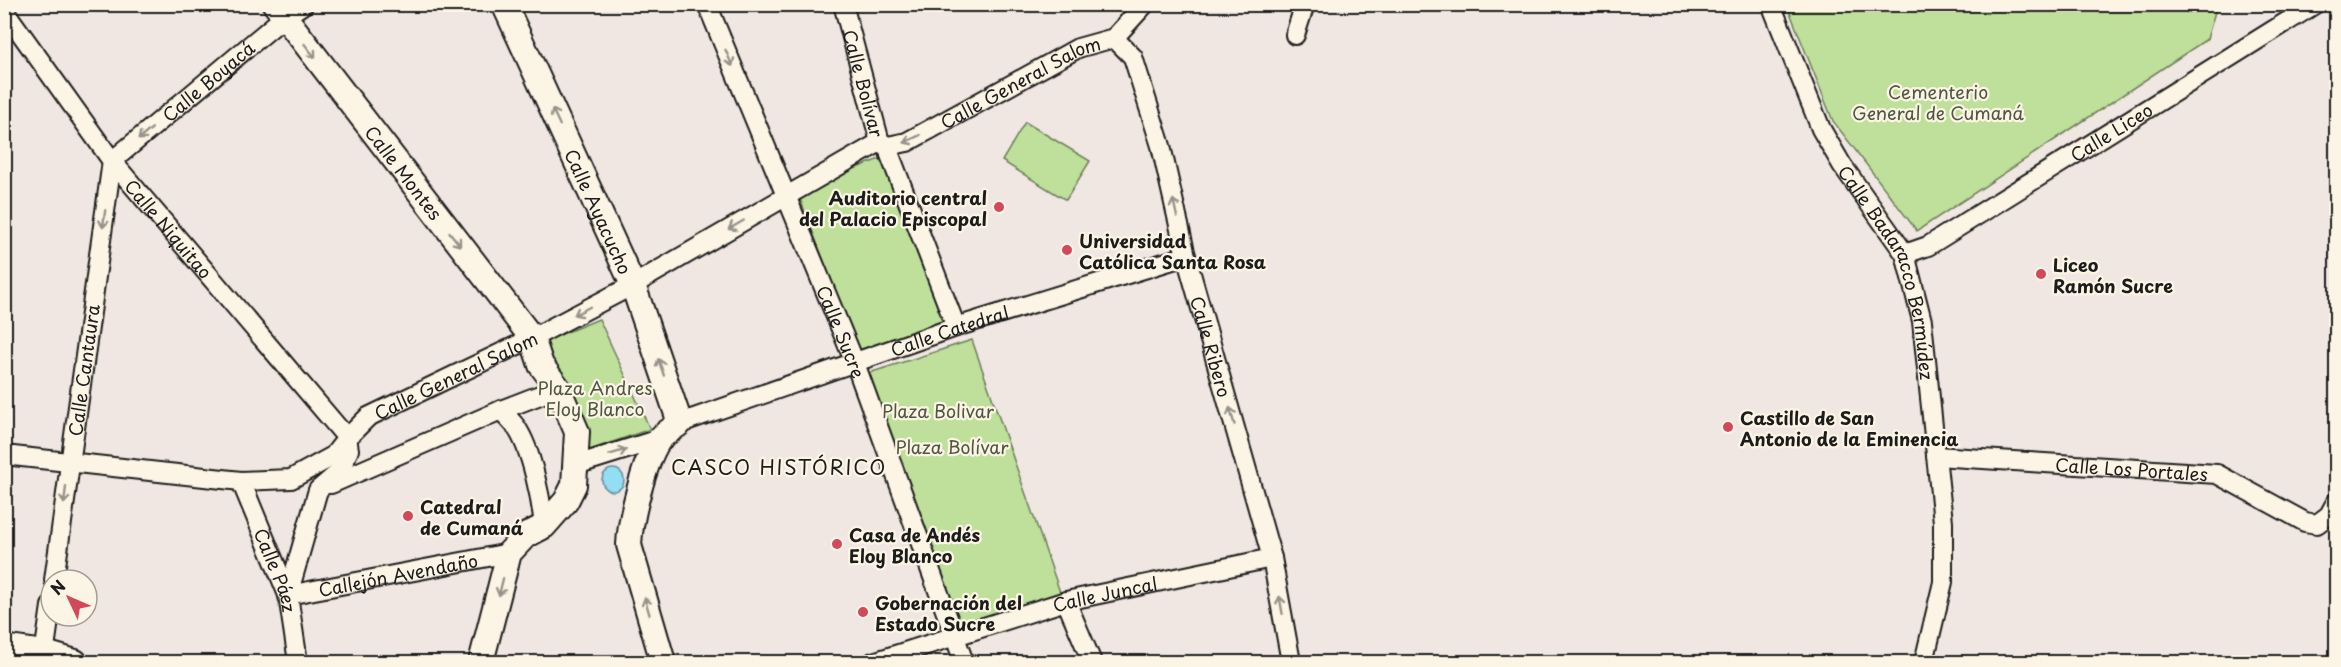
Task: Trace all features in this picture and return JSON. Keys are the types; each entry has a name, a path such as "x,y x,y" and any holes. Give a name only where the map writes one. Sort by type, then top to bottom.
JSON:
{"street":[{"name":"Calle Boyacá","path":"112,161 279,11 304,4"},
{"name":"Calle Ayacucho","path":"504,4 633,285 680,423"},
{"name":"Calle Sucre","path":"707,4 855,363 964,663"},
{"name":"Calle Bolívar","path":"843,4 884,144 956,327"},
{"name":"Calle General Salom","path":"4,455 241,481 291,479 333,456 346,438 368,417 532,338 633,285 787,196 884,144 907,142 1078,48 1114,38 1145,4"},
{"path":"1295,35 1305,4"},
{"name":"Calle Badaracco Bermúdez","path":"1772,4 1821,129 1842,165 1905,254 1922,321 1943,522 1943,582 1924,663"},
{"path":"2280,26 2290,4"},
{"name":"Calle Liceo","path":"1905,254 1928,246 2315,4"},
{"name":"Calle Niquitao","path":"4,10 112,161 346,438"},
{"name":"Calle Montes","path":"279,11 532,338 541,365 558,388 577,432 574,485 566,501 544,526 525,536 509,553"},
{"name":"Calle Ribero","path":"1114,38 1133,57 1161,146 1186,256 1272,558 1291,663"},
{"name":"Calle Cantaura","path":"56,568 112,161"},
{"name":"Calle Catedral","path":"680,423 956,327 1186,256"},
{"path":"318,490 501,410 558,388"},
{"path":"501,410 518,429 539,487 544,526"},
{"path":"576,465 659,439 680,423"},
{"path":"288,595 318,490 339,472 348,450 346,438"},
{"path":"659,439 649,460 630,526 629,545 663,663"},
{"name":"Calle Los Portales","path":"1936,456 2217,474 2305,522 2317,524 2330,515 2337,502"},
{"name":"Calle Páez","path":"241,481 288,595 298,663"},
{"path":"482,663 509,553"},
{"name":"Callejón Avendaño","path":"288,595 509,553"},
{"name":"Calle Juncal","path":"873,663 1066,601 1272,558"},
{"path":"1066,601 1092,663"},
{"path":"44,658 48,628"},
{"path":"4,647 44,658 75,663"}],"green space":[{"name":"Cementerio General de Cumaná","path":"1787,5 2217,5 2207,39 1917,231 1833,121"},
{"path":"1025,122 1090,161 1066,200 1002,161"},
{"path":"890,155 946,320 859,353 797,191"},
{"name":"Plaza Andres Eloy Blanco","path":"599,319 650,429 581,453 533,346"},
{"name":"Plaza Bolívar","path":"972,340 1061,595 958,624 866,374"}],"water":[{"path":"609,469 617,469 624,476 624,484 617,491 609,491 602,484 602,476"}],"place":[{"name":"Auditorio central del Palacio Episcopal","path":"999,207"},
{"name":"Universidad Católica Santa Rosa","path":"1067,250"},
{"name":"Liceo Ramón Sucre","path":"2041,274"},
{"name":"Castillo de San Antonio de la Eminencia","path":"1728,427"},
{"name":"Catedral de Cumaná","path":"408,516"},
{"name":"Casa de Andés Eloy Blanco","path":"837,544"},
{"name":"Gobernación del Estado Sucre","path":"863,612"}],"district":[{"name":"CASCO HISTÓRICO","path":"779,467"}],"park label":[{"name":"Plaza Bolivar","path":"938,410"}]}
